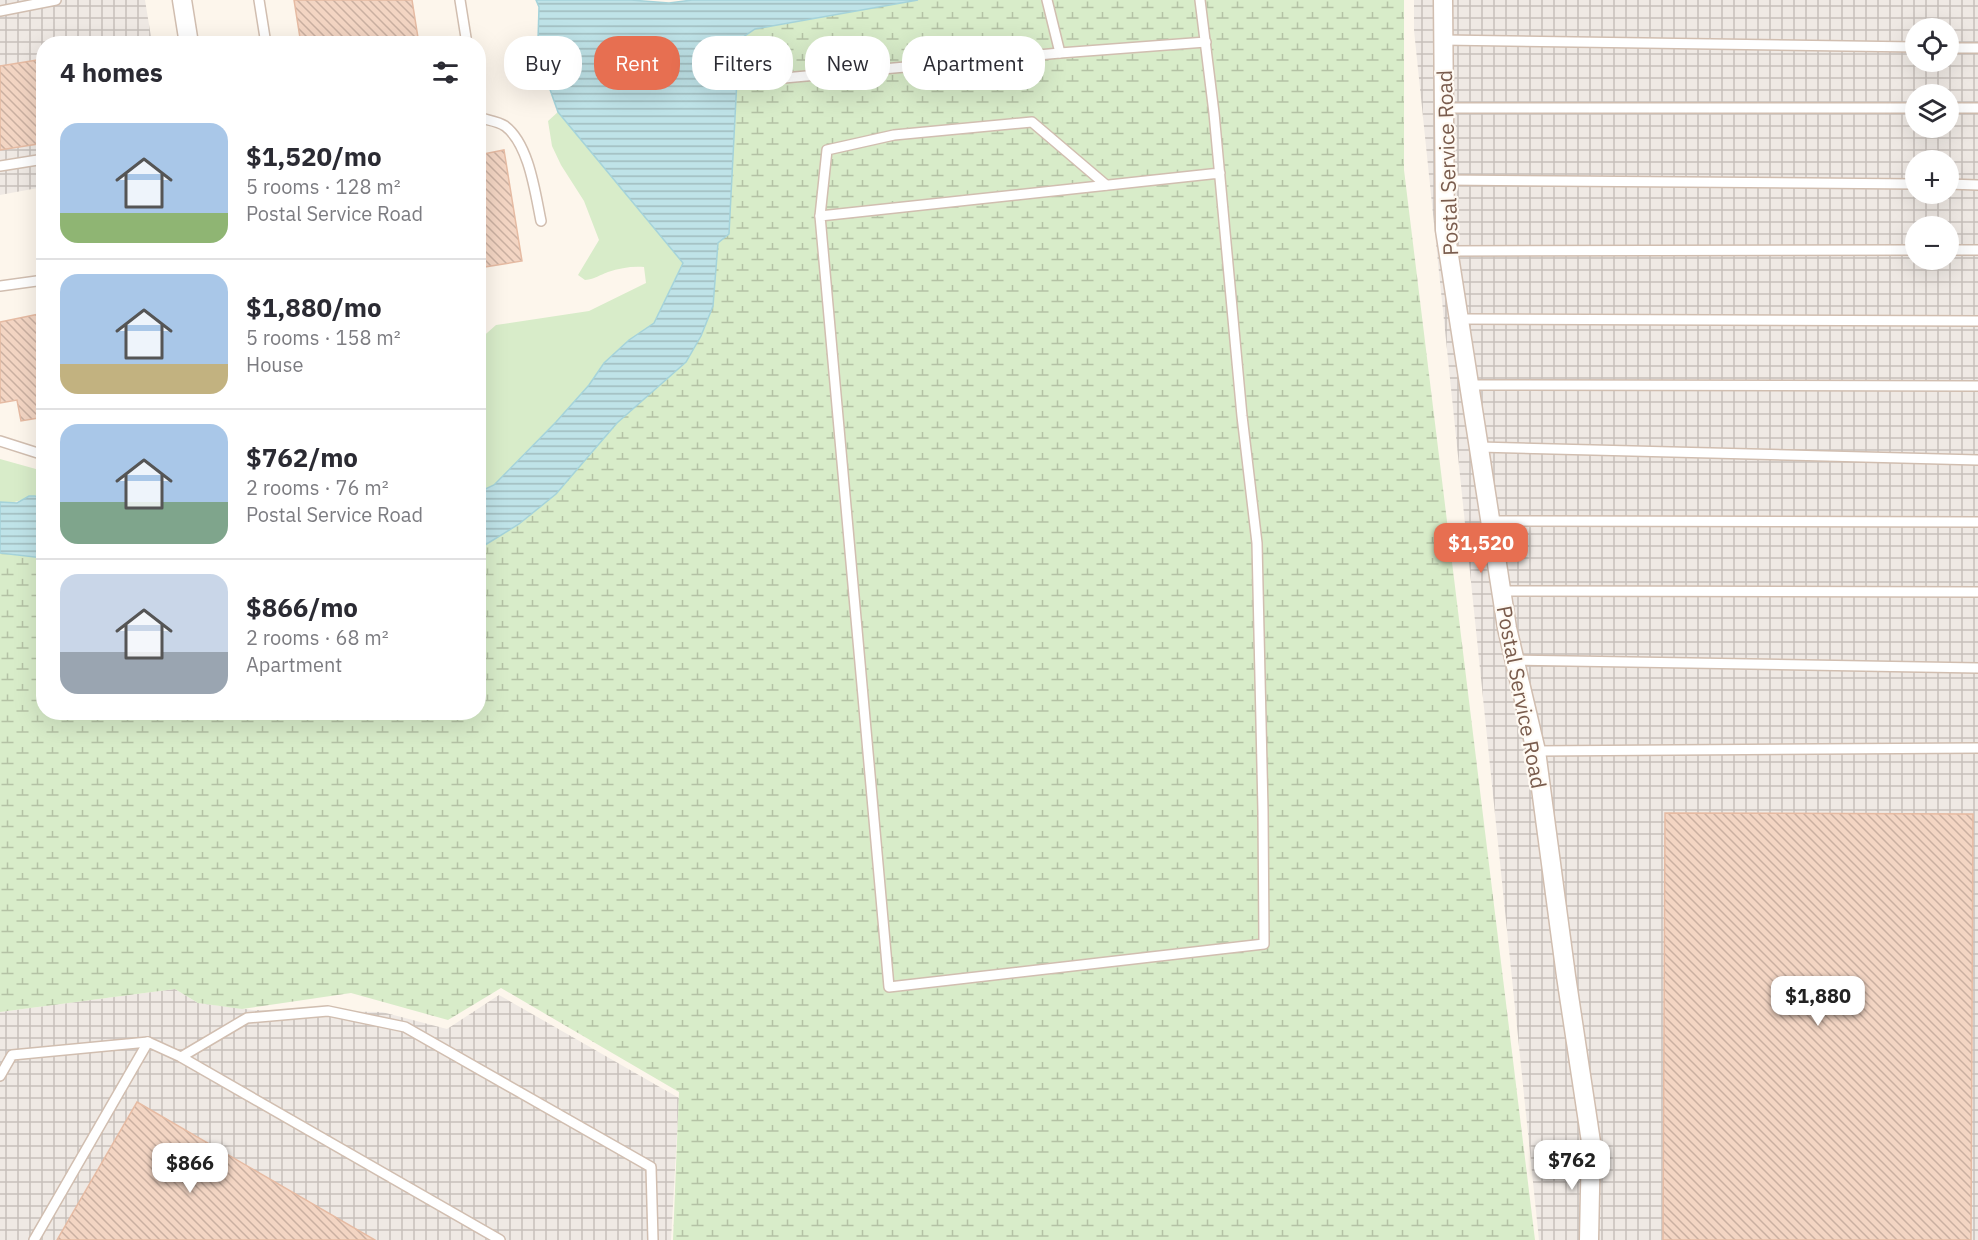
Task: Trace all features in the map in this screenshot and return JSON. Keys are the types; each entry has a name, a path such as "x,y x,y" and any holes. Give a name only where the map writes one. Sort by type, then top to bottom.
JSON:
{"street":[{"path":"182,0 188,36"},
{"name":"Postal Service Road","path":"1443,0 1445,230 1501,591 1536,751 1591,1142 1589,1240"}],"lane":[{"path":"0,10 56,0"},
{"path":"259,0 265,36"},
{"path":"460,0 466,36"},
{"path":"1047,0 1060,52"},
{"path":"1106,185 1032,122 894,135 827,150 820,216 889,987 1264,944 1257,543 1242,416 1220,172 1200,0"},
{"path":"1443,40 1905,47"},
{"path":"793,77 1060,52 1206,42"},
{"path":"1959,48 1978,48"},
{"path":"1444,108 1905,108"},
{"path":"1959,108 1978,108"},
{"path":"486,119 504,124 518,140 530,172 541,221"},
{"path":"0,166 36,160"},
{"path":"820,216 1220,172"},
{"path":"1445,180 1905,184"},
{"path":"1959,184 1978,185"},
{"path":"1449,251 1905,250"},
{"path":"1959,250 1978,250"},
{"path":"0,286 36,281"},
{"path":"1459,319 1978,321"},
{"path":"1469,385 1978,386"},
{"path":"0,441 36,452"},
{"path":"1479,447 1978,460"},
{"path":"1491,521 1978,522"},
{"path":"1501,591 1978,592"},
{"path":"1515,660 1978,668"},
{"path":"1536,751 1978,748"},
{"path":"181,1057 247,1018 328,1011 405,1027 651,1167 653,1240"},
{"path":"34,1240 148,1042"},
{"path":"0,1055 148,1042 181,1057 500,1240"},
{"path":"0,1076 12,1055"}],"shaded area":[{"path":"0,0 145,0 151,36 36,36 36,188 0,195"},
{"path":"1414,0 1978,0 1978,1240 1539,1240 1414,30"},
{"path":"175,989 198,1003 253,1010 382,1012 447,1029 499,995 679,1098 671,1240 0,1240 0,1012"}],"green space":[{"path":"918,0 1404,0 1404,170 1535,1240 673,1240 679,1092 501,988 448,1020 351,993 242,1009 198,1003 175,989 0,1012 0,553 36,557 36,720 486,720 486,544 519,524 556,494 617,423 686,362 701,336 713,306 718,243 729,234 736,90 793,90 793,36 745,36 755,29"},
{"path":"558,112 683,262 654,323 629,340 605,363 556,422 494,485 486,489 486,334 496,325 589,311 646,283 644,267 622,268 585,280 578,275 599,240 584,201 552,146 548,121"},
{"path":"0,459 36,469 36,498 27,498 12,503 0,502"}],"water":[{"path":"536,0 631,0 669,3 692,0 918,0 755,29 745,36 692,36 692,90 736,90 729,234 718,243 713,306 701,336 686,362 617,423 556,494 519,524 486,544 486,489 494,485 556,422 589,385 604,363 629,340 654,323 683,263 558,112 550,90 582,90 582,36 538,36 539,7"},
{"path":"29,496 36,496 36,557 0,553 0,502 17,503"}],"building":[{"path":"294,0 412,0 418,36 300,36"},
{"path":"36,60 36,144 0,150 0,66"},
{"path":"504,150 522,261 486,267 486,153"},
{"path":"36,315 36,418 21,421 17,400 0,403 0,322"},
{"path":"1665,813 1973,814 1971,1240 1663,1240"},
{"path":"137,1102 375,1240 57,1240"}]}
